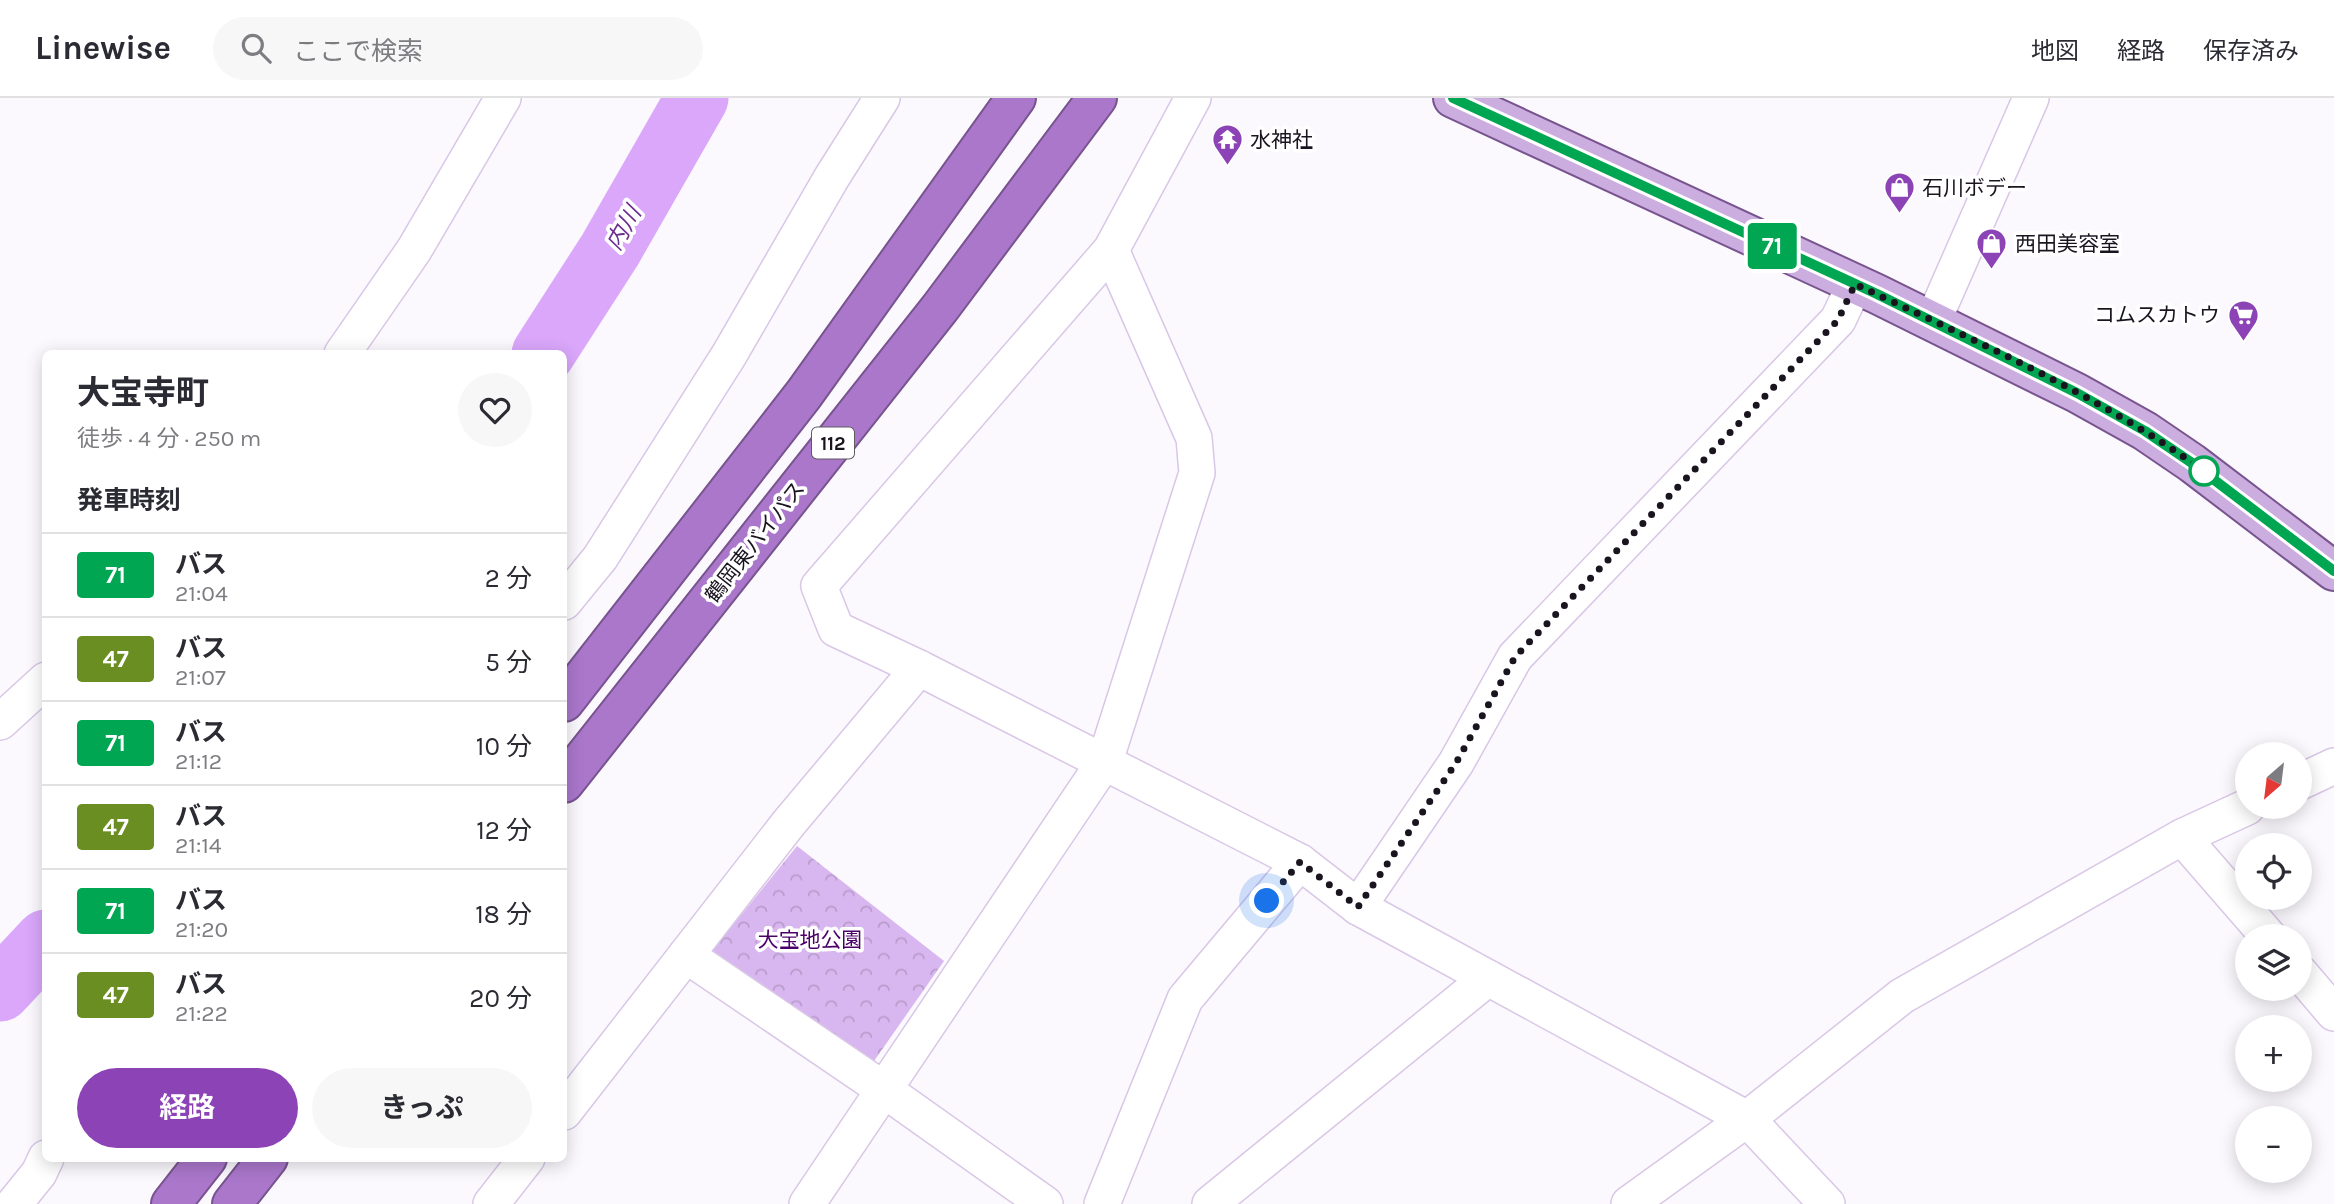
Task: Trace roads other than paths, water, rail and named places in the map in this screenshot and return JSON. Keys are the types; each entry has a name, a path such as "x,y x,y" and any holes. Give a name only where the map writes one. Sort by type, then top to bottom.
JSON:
{"highway":[{"name":"112","path":"567,698 804,394 1017,98"},
{"name":"鶴岡東バイパス","path":"567,779 940,309 1097,98"},
{"path":"171,1204 204,1162"},
{"path":"232,1204 265,1162"}],"main road":[{"path":"1453,98 1855,284 2077,393 2145,431 2192,463 2334,571"}],"street":[{"path":"345,350 414,250 503,98"},
{"path":"567,598 600,558 722,366 832,177 882,98"},
{"path":"1192,98 1111,250 819,586 836,629 1105,761 1300,862 1358,907 1747,1119 1827,1204"},
{"path":"1933,321 2031,98"},
{"path":"807,1204 1105,761 1197,473 1194,438 1111,250"},
{"path":"1358,907 1456,763 1515,657 1838,320 1855,284"},
{"path":"567,1108 788,824 919,668"},
{"path":"0,722 42,684"},
{"path":"2312,776 2334,766"},
{"path":"1629,1204 1747,1119 1902,996 2182,837 2235,813"},
{"path":"2182,837 2258,924"},
{"path":"1102,1204 1185,999 1300,862"},
{"path":"686,955 883,1089 1045,1204"},
{"path":"1210,1204 1488,978"},
{"path":"2312,987 2334,1013"},
{"path":"14,1204 39,1173 44,1162"},
{"path":"491,1204 524,1162"}],"waterway":[{"name":"内川","path":"546,350 610,250 697,98"},
{"name":"内川","path":"0,990 42,945"}],"place":[{"name":"水神社","path":"1227,167"},
{"name":"石川ボデー","path":"1899,215"},
{"name":"西田美容室","path":"1992,271"},
{"name":"コムスカトウ","path":"2243,342"}],"park label":[{"name":"大宝地公園","path":"810,940"}]}
